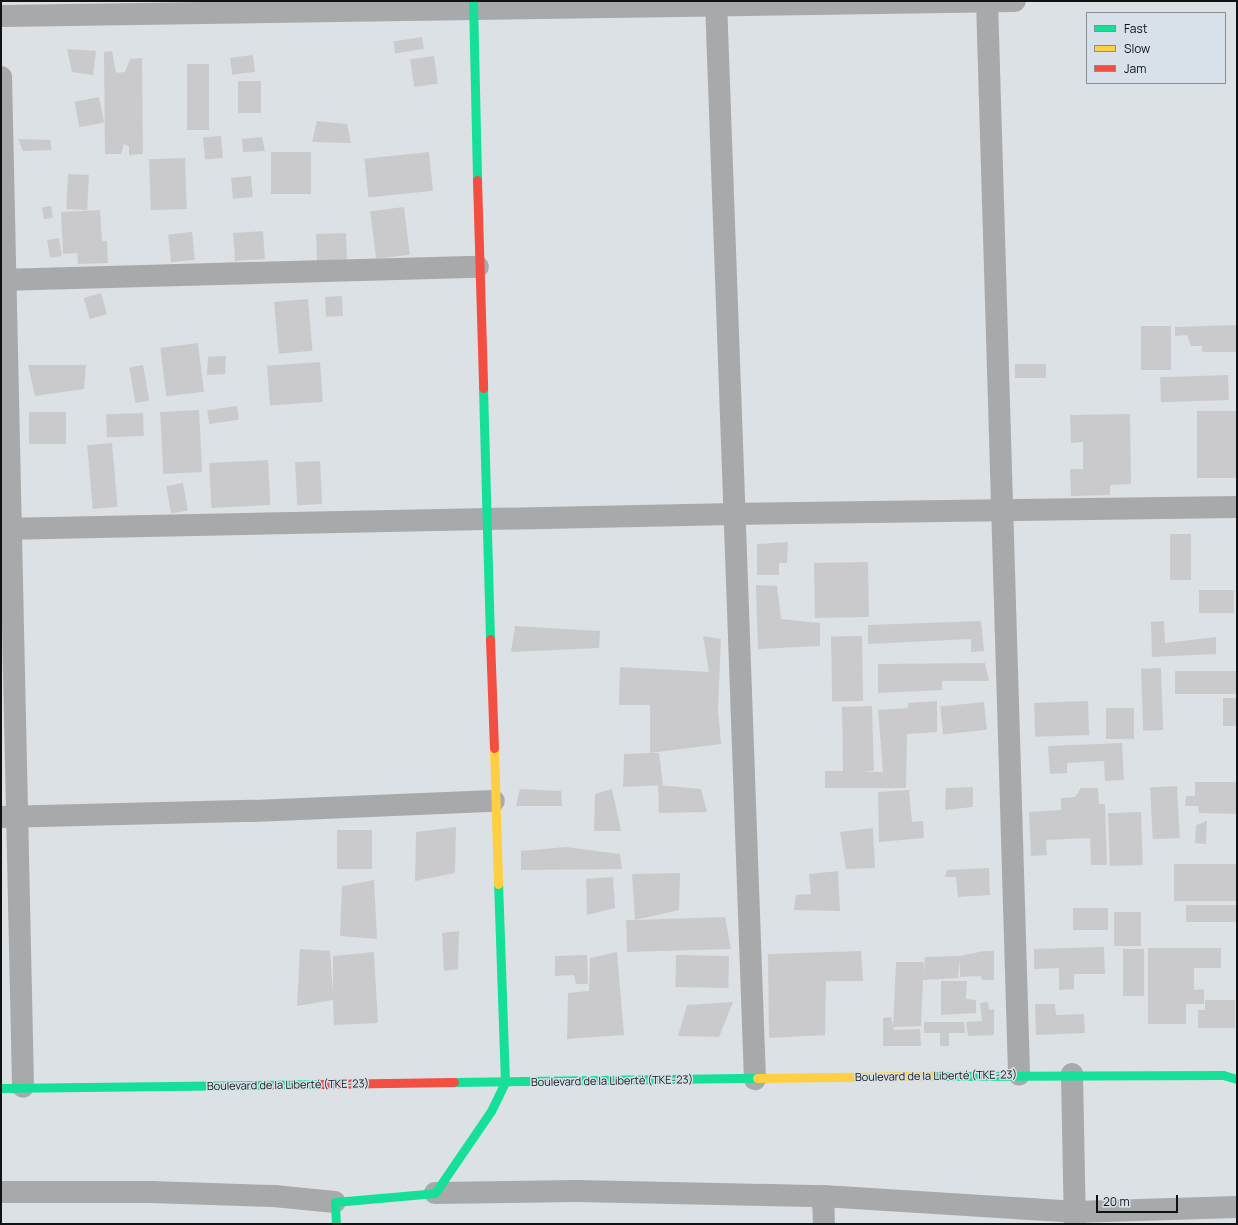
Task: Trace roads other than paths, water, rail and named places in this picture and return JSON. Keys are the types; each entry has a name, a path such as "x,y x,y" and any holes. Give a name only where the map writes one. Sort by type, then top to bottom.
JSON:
{"street":[{"path":"1,16 233,6 1015,1"},
{"path":"987,2 1019,1075"},
{"path":"716,4 755,1079"},
{"path":"435,1193 491,1111 505,1082 494,801 478,266 473,5"},
{"path":"1,77 9,817 23,1087"},
{"path":"3,280 478,266"},
{"path":"6,529 734,514 1003,512 1237,507"},
{"path":"9,817 252,811 494,801"},
{"name":"Boulevard de la Liberté (TKE-23)","path":"1223,1075 1237,1069"},
{"path":"1072,1074 1075,1218"},
{"name":"Boulevard de la Liberté (TKE-23)","path":"1,1088 1072,1074 1223,1075 1237,1079"},
{"path":"1,1192 158,1193 274,1196 335,1202 435,1193 577,1191 823,1196 1075,1218 1237,1207"},
{"path":"823,1196 824,1224"},
{"path":"335,1202 336,1224"}]}
